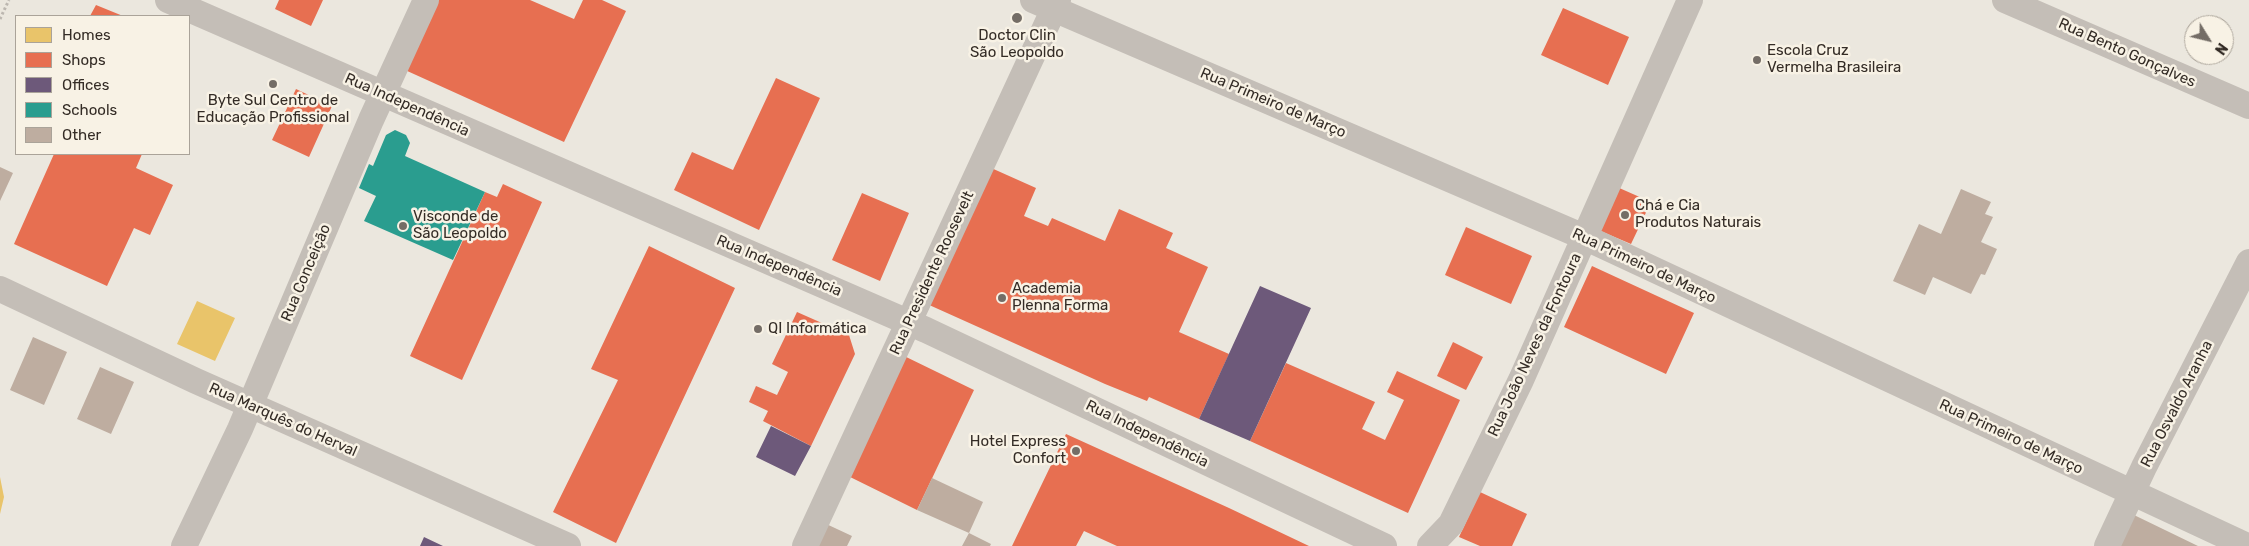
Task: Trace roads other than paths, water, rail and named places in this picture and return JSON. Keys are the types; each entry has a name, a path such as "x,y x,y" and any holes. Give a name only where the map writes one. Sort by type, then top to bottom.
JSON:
{"street":[{"name":"Rua Independência","path":"168,0 332,73 383,92 405,104 1011,368 1384,546"},
{"name":"Rua Conceição","path":"184,546 250,405 383,92 426,0"},
{"name":"Rua João Neves da Fontoura","path":"1430,546 1451,524 1521,380 1690,0"},
{"name":"Rua Bento Gonçalves","path":"2005,0 2048,8 2249,106"},
{"name":"Rua Primeiro de Março","path":"1049,3 1584,237 2133,494 2220,541 2247,546"},
{"name":"Rua Presidente Roosevelt","path":"805,546 910,324 1049,3"},
{"name":"Rua Osvaldo Aranha","path":"2107,546 2144,467 2249,262"},
{"name":"Rua Marquês do Herval","path":"0,289 250,405 568,546"}],"place":[{"name":"Doctor Clin São Leopoldo","path":"1017,18"},
{"name":"Escola Cruz Vermelha Brasileira","path":"1757,60"},
{"name":"Byte Sul Centro de Educação Profissional","path":"273,84"},
{"name":"Chá e Cia Produtos Naturais","path":"1625,215"},
{"name":"Visconde de São Leopoldo","path":"403,226"},
{"name":"Academia Plenna Forma","path":"1002,298"},
{"name":"QI Informática","path":"758,329"},
{"name":"Hotel Express Confort","path":"1076,451"}]}
